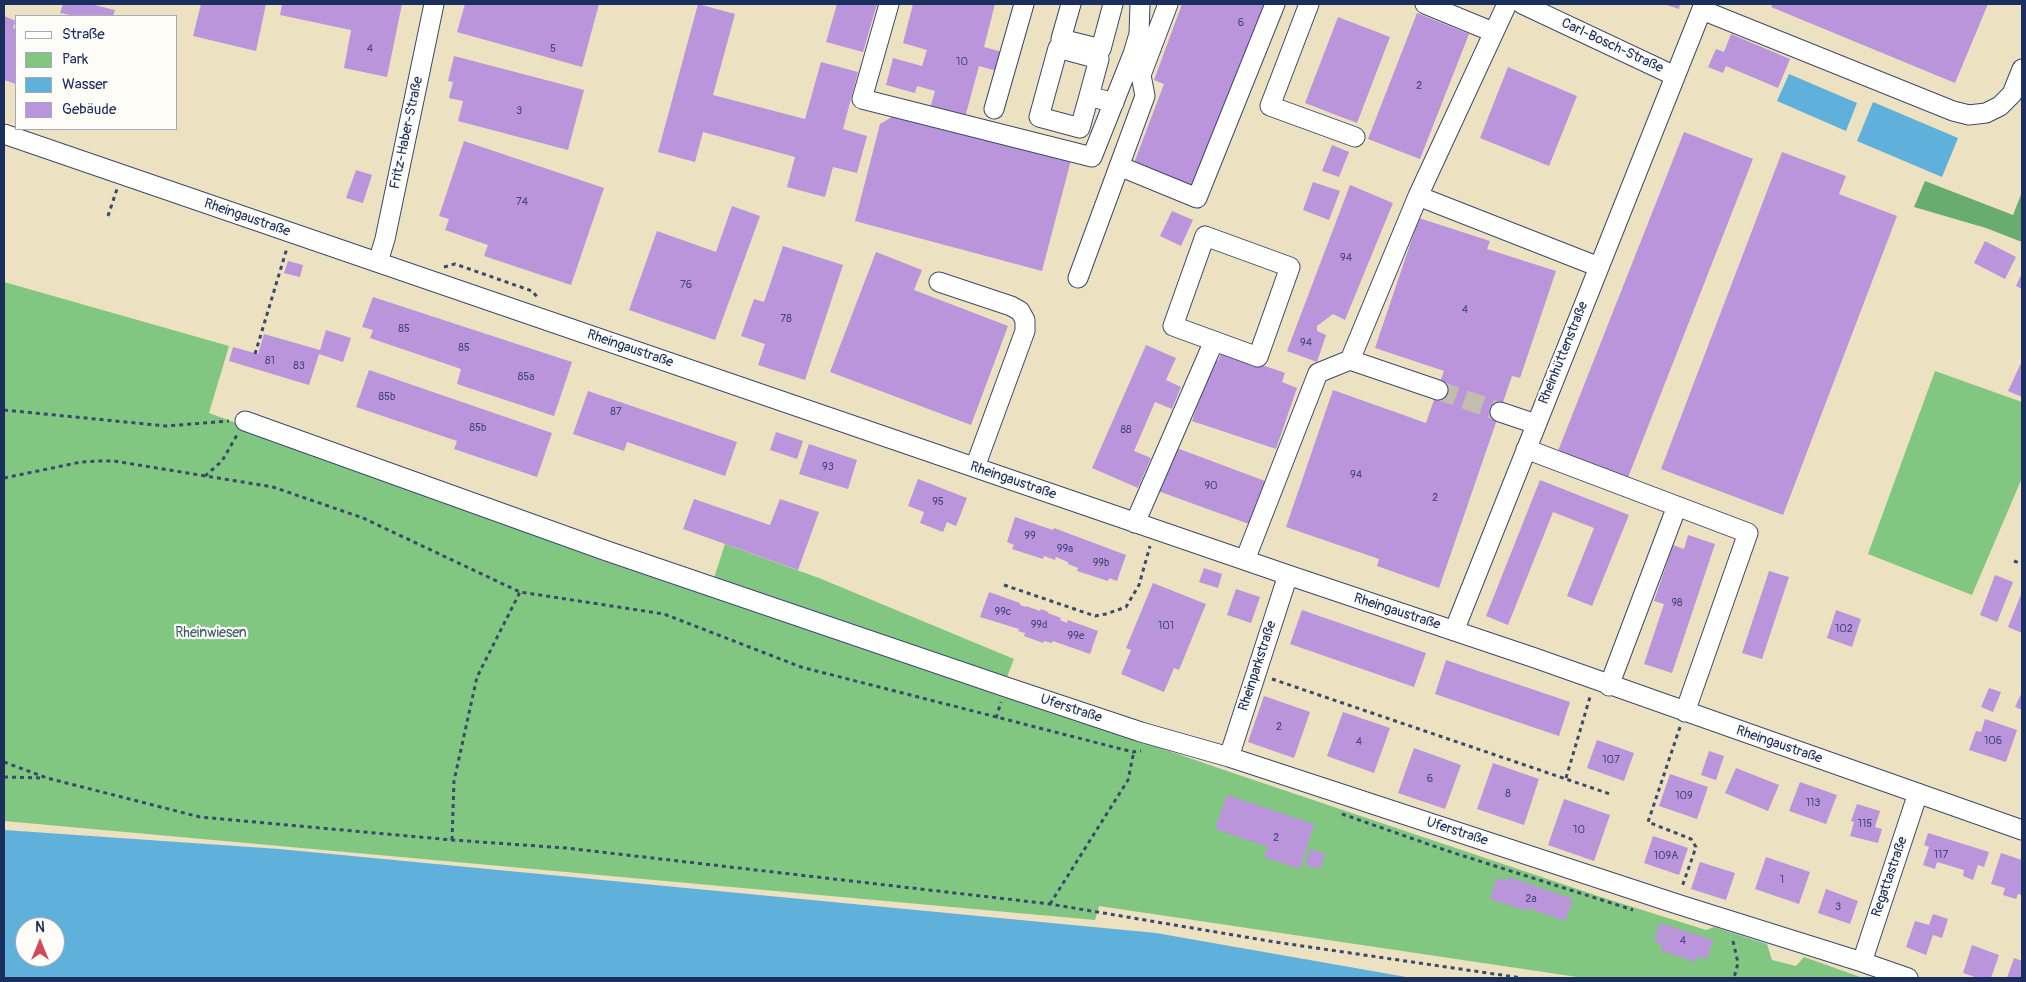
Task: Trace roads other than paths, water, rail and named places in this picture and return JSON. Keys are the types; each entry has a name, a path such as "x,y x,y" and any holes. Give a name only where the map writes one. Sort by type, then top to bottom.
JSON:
{"street":[{"name":"Fritz-Haber-Straße","path":"378,262 385,239 434,4"},
{"path":"889,4 862,99 1092,157 1139,34 1140,4"},
{"path":"994,109 1024,4"},
{"path":"1071,4 1061,38 1101,49 1113,4"},
{"path":"1078,278 1145,96 1141,75 1168,4"},
{"path":"1119,166 1197,198 1275,4"},
{"path":"1309,4 1270,106 1355,137"},
{"path":"1425,4 1493,32"},
{"path":"1350,360 1418,196 1507,4"},
{"name":"Carl-Bosch-Straße","path":"1522,4 1675,76"},
{"path":"1703,7 1953,111 1969,115 1986,113 2000,106 2012,94 2022,69"},
{"name":"Rheinhüttenstraße","path":"1454,631 1703,7"},
{"path":"1089,96 1114,102"},
{"name":"Rheingaustraße","path":"4,134 1454,631 2022,830"},
{"path":"1418,196 1599,267"},
{"path":"1205,236 1290,267 1258,357 1214,341 1173,326 1205,236"},
{"path":"938,282 1011,306 1020,311 1025,320 1025,331 975,468"},
{"path":"1135,523 1214,341"},
{"path":"1245,560 1318,373 1350,360 1438,390"},
{"path":"1500,412 1536,424"},
{"name":"Uferstraße","path":"245,421 607,551 1141,732 1230,757 1458,833 1736,932 1862,962 1908,978"},
{"path":"1526,449 1748,533 1685,712"},
{"path":"1609,686 1677,506"},
{"name":"Rheinparkstraße","path":"1230,757 1288,575"},
{"name":"Regattastraße","path":"1862,962 1918,793"}],"water":[{"path":"1789,74 1857,103 1846,131 1777,101"},
{"path":"1873,102 1958,138 1942,177 1857,141"},
{"path":"4,830 279,849 1156,933 1412,978 4,978"}],"tunnel":[{"path":"1438,390 1500,412"}],"park label":[{"name":"Rheinwiesen","path":"211,633"}]}
